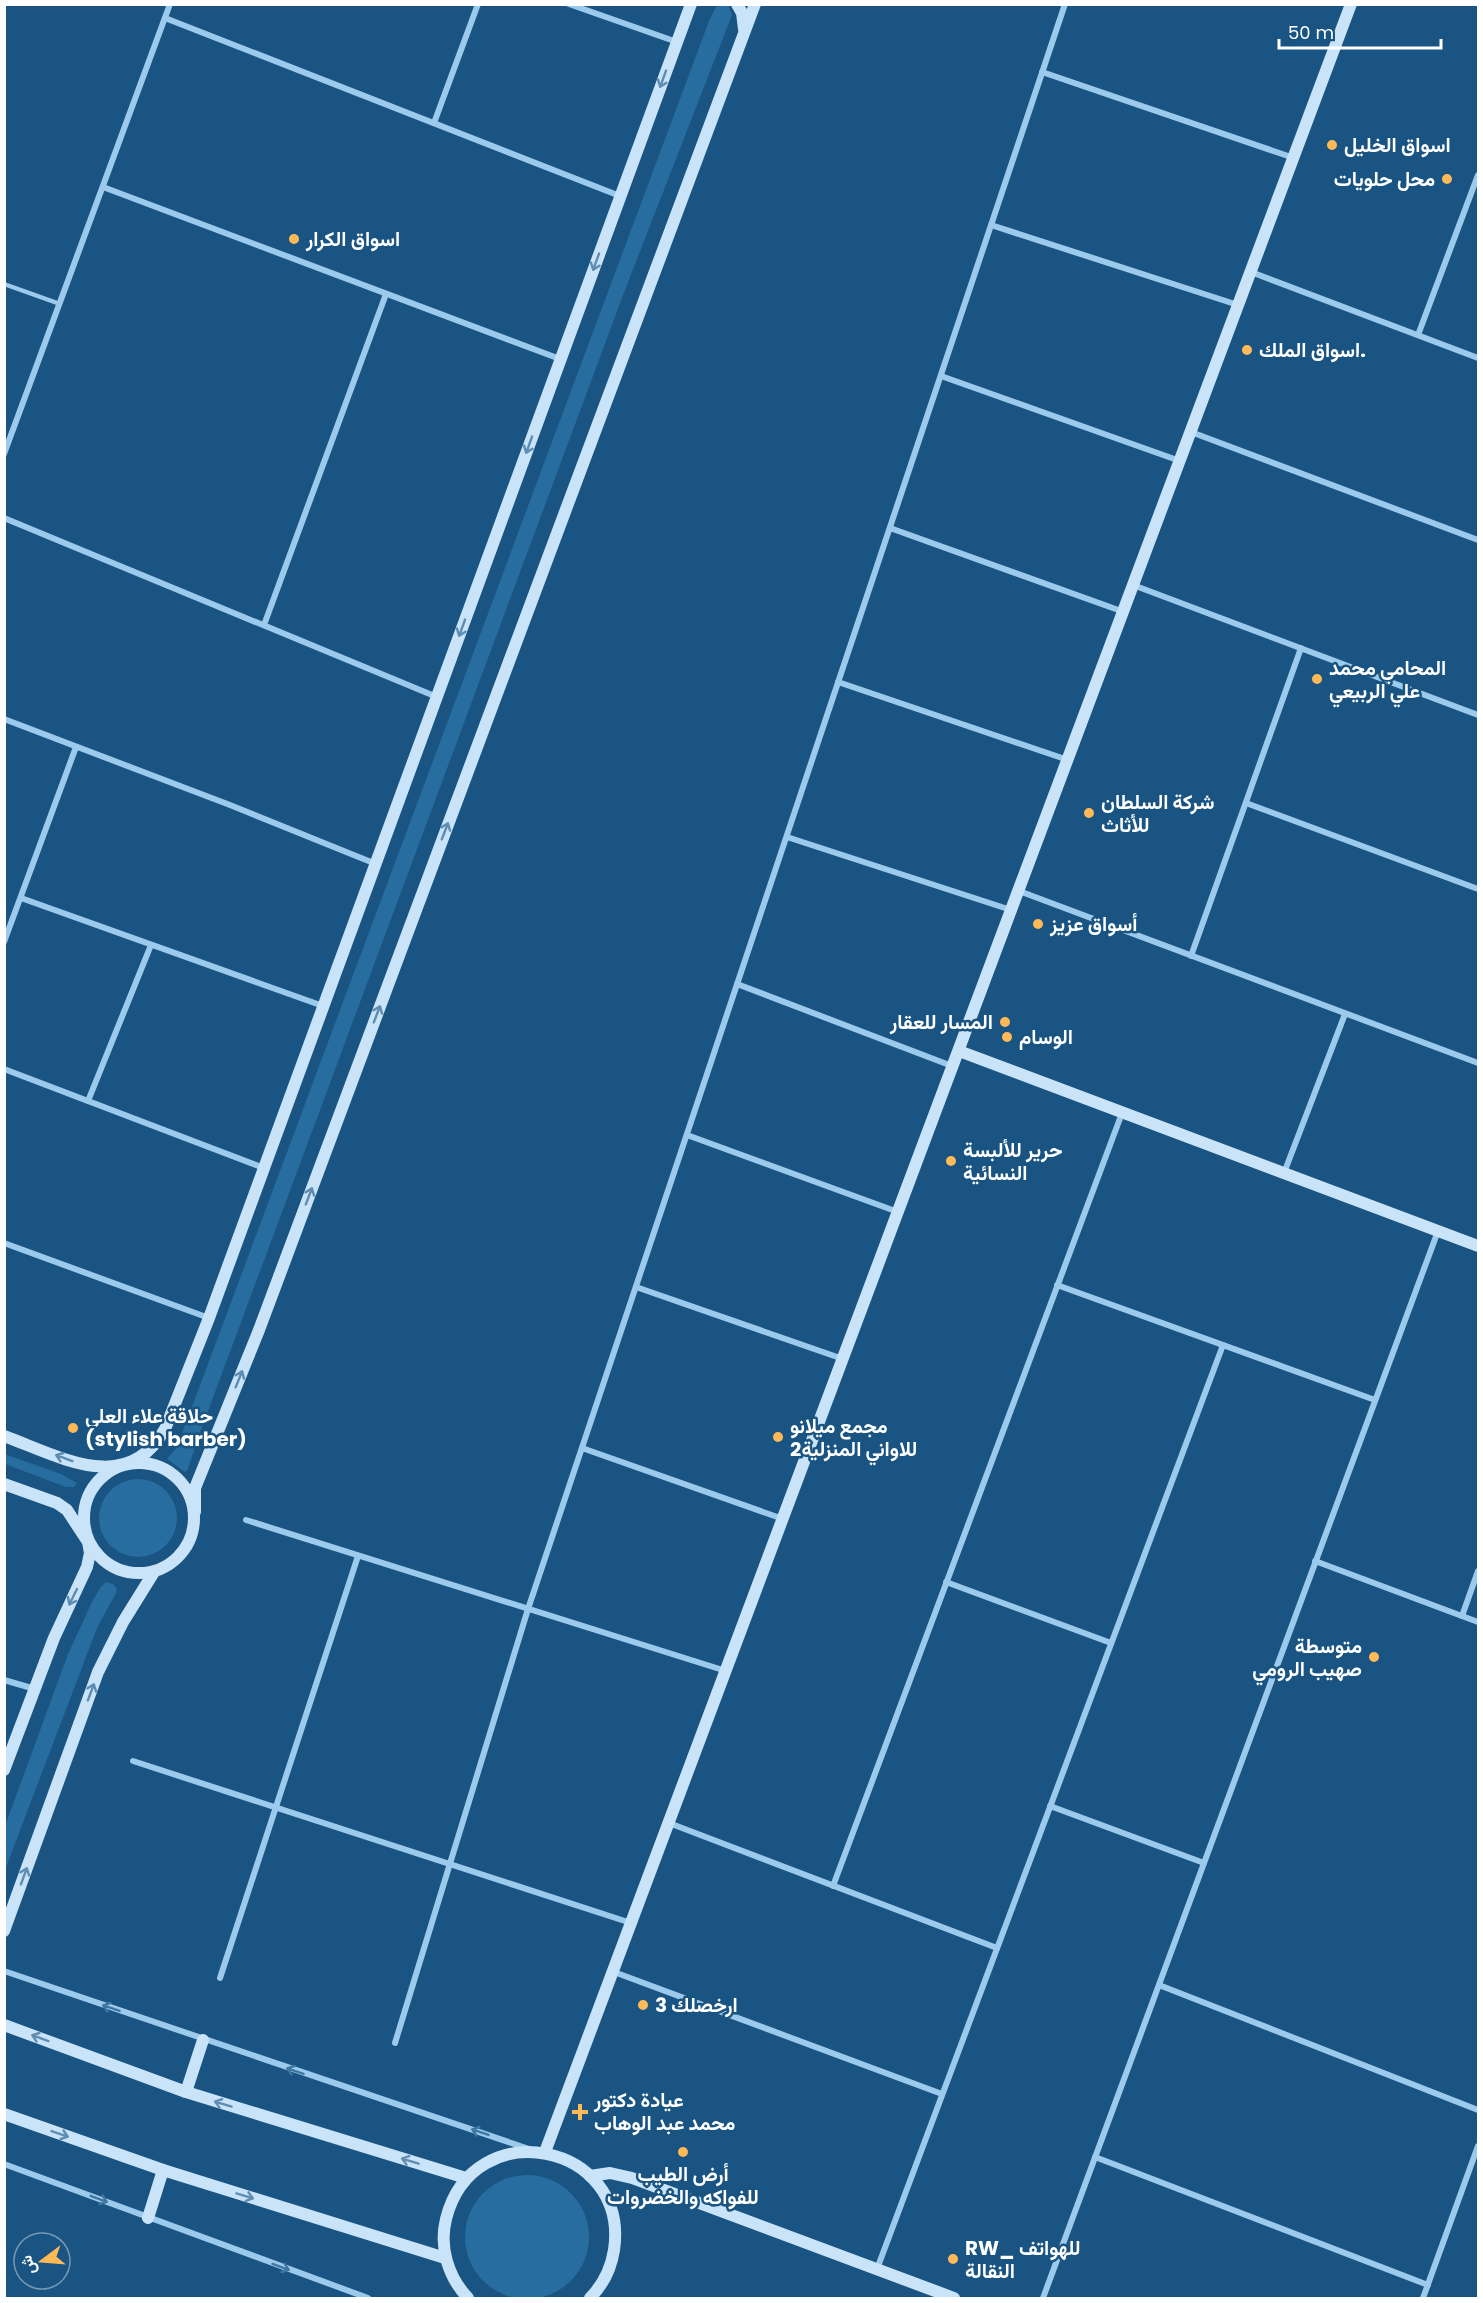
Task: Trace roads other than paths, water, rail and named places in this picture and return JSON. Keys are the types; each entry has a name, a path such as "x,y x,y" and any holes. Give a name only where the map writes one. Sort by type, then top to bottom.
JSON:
{"main road":[{"path":"4,1770 54,1638 87,1567 90,1553 84,1523 88,1496 104,1474 139,1457 158,1441 209,1318 691,4"},
{"path":"736,4 742,14 744,33"},
{"path":"4,1484 57,1503 75,1519 99,1558 116,1569 135,1574 154,1572 172,1564 186,1550 194,1532 195,1488 259,1330 755,4"},
{"path":"541,2152 614,1972 1294,158 1348,6"},
{"path":"959,1051 1479,1246"},
{"path":"4,1436 92,1467 140,1462 160,1466 177,1477 189,1493 195,1512"},
{"path":"4,1930 98,1671 123,1622 154,1572"},
{"path":"4,2025 186,2092 466,2178"},
{"path":"186,2092 203,2040"},
{"path":"4,2114 163,2170 445,2258"},
{"path":"467,2298 450,2272 445,2258 443,2230 450,2202 466,2178 486,2162 510,2153 541,2152 562,2157 577,2165 590,2176 610,2206 614,2223 613,2259 607,2276 590,2298"},
{"path":"148,2218 163,2170"},
{"path":"590,2176 610,2174 632,2178 954,2298"}],"street":[{"path":"4,454 170,4"},
{"path":"434,123 478,4"},
{"path":"569,4 677,42"},
{"path":"395,2043 528,1609 1065,4"},
{"path":"165,18 620,196"},
{"path":"1042,72 1294,158"},
{"path":"1418,336 1479,175"},
{"path":"103,187 561,359"},
{"path":"991,225 1238,305"},
{"path":"1251,272 1479,358"},
{"path":"264,625 386,294"},
{"path":"941,376 1180,460"},
{"path":"1191,432 1479,540"},
{"path":"4,518 436,696"},
{"path":"890,528 1124,612"},
{"path":"1133,585 1479,715"},
{"path":"1191,956 1301,648"},
{"path":"838,682 1068,760"},
{"path":"4,720 376,864"},
{"path":"4,942 76,747"},
{"path":"1246,803 1479,889"},
{"path":"787,837 1011,910"},
{"path":"1019,891 1479,1063"},
{"path":"21,898 323,1006"},
{"path":"88,1101 151,945"},
{"path":"737,984 953,1067"},
{"path":"1284,1173 1345,1014"},
{"path":"4,1069 264,1168"},
{"path":"833,1886 1122,1113"},
{"path":"687,1135 898,1212"},
{"path":"1043,2298 1438,1231"},
{"path":"4,1243 209,1318"},
{"path":"1057,1285 1375,1400"},
{"path":"636,1287 843,1359"},
{"path":"876,2270 1222,1345"},
{"path":"582,1448 783,1519"},
{"path":"246,1520 726,1671"},
{"path":"220,1978 358,1556"},
{"path":"1315,1562 1479,1622"},
{"path":"1462,1616 1479,1571"},
{"path":"946,1582 1111,1643"},
{"path":"4,1680 35,1689"},
{"path":"133,1761 632,1923"},
{"path":"1050,1806 1204,1863"},
{"path":"669,1824 997,1948"},
{"path":"4,1971 203,2040 541,2152"},
{"path":"614,1972 942,2094"},
{"path":"1159,1985 1479,2110"},
{"path":"1423,2298 1479,2146"},
{"path":"1095,2157 1428,2285"},
{"path":"4,2164 368,2298"}],"lane":[{"path":"4,284 60,304"}],"place":[{"name":"اسواق الخليل","path":"1332,145"},
{"name":"محل حلويات","path":"1447,179"},
{"name":"اسواق الكرار","path":"294,239"},
{"name":"اسواق الملك.","path":"1247,350"},
{"name":"المحامي محمد علي الربيعي","path":"1317,679"},
{"name":"شركة السلطان للأثاث","path":"1089,813"},
{"name":"أسواق عزيز","path":"1038,924"},
{"name":"المسار للعقار","path":"1005,1022"},
{"name":"الوسام","path":"1007,1037"},
{"name":"حرير للألبسة النسائية","path":"951,1161"},
{"name":"حلاقة علاء العلي (stylish barber)","path":"73,1428"},
{"name":"مجمع ميلانو للاواني المنزلية2","path":"778,1437"},
{"name":"متوسطة صهيب الرومي","path":"1374,1657"},
{"name":"ارخصلك 3","path":"643,2005"},
{"name":"عيادة دكتور محمد عبد الوهاب","path":"580,2112"},
{"name":"أرض الطيب للفواكه والخضروات","path":"683,2152"},
{"name":"RW_ للهواتف النقالة","path":"953,2259"}]}
